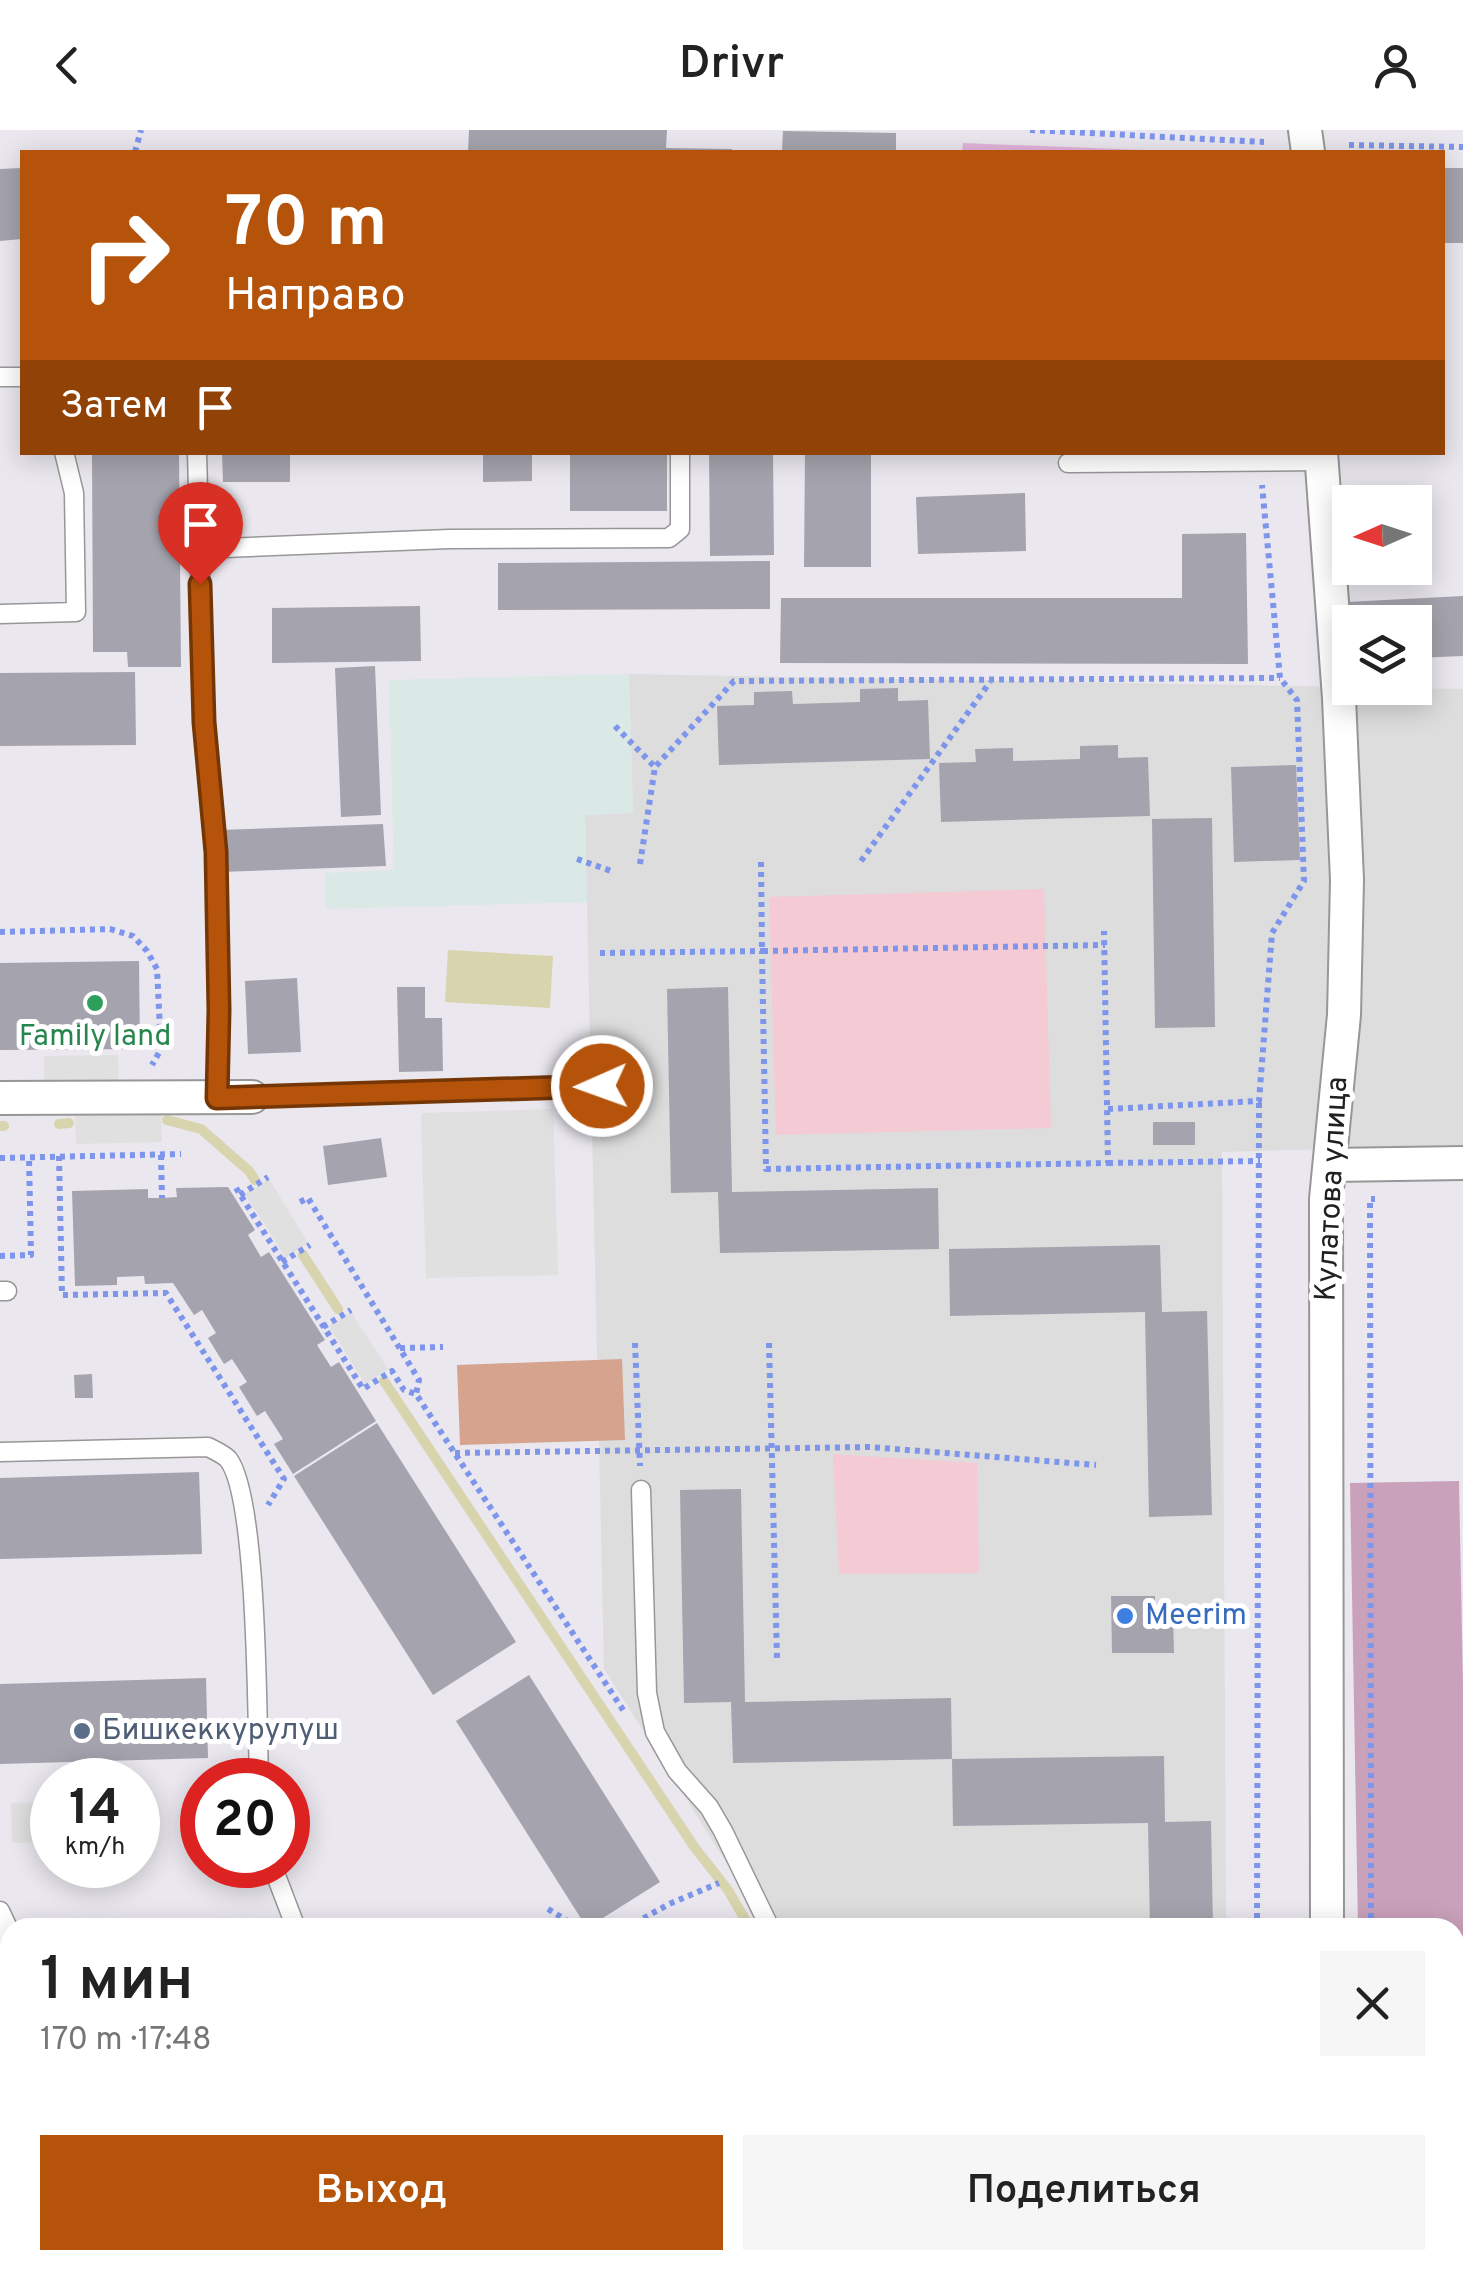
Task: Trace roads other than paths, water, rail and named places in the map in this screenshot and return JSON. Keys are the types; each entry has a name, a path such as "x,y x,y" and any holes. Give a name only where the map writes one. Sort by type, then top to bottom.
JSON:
{"street":[{"name":"Кулатова улица","path":"1322,456 1340,698 1346,880 1344,1015 1326,1199 1328,1918"},
{"path":"0,1098 252,1098"},
{"path":"1331,1165 1463,1163"}],"lane":[{"path":"0,614 76,612 74,492 65,455"},
{"path":"197,455 204,722 216,852 217,1098"},
{"path":"199,549 448,539 668,538 680,529 680,455"},
{"path":"1068,464 1259,461 1322,456"},
{"path":"252,1098 602,1086"},
{"path":"0,1452 208,1447 226,1457 237,1477 249,1536 258,1758"},
{"path":"642,1490 647,1692 655,1732 677,1771 709,1807 723,1830 765,1918"},
{"path":"281,1888 292,1918"}],"waterway":[{"path":"167,1120 201,1129 255,1180"},
{"path":"59,1124 69,1123"},
{"path":"303,1255 338,1309"},
{"path":"384,1381 744,1918"}],"place":[{"name":"Family land","path":"95,1003"},
{"name":"Meerim","path":"1125,1616"},
{"name":"Бишкеккурулуш","path":"82,1731"}]}
